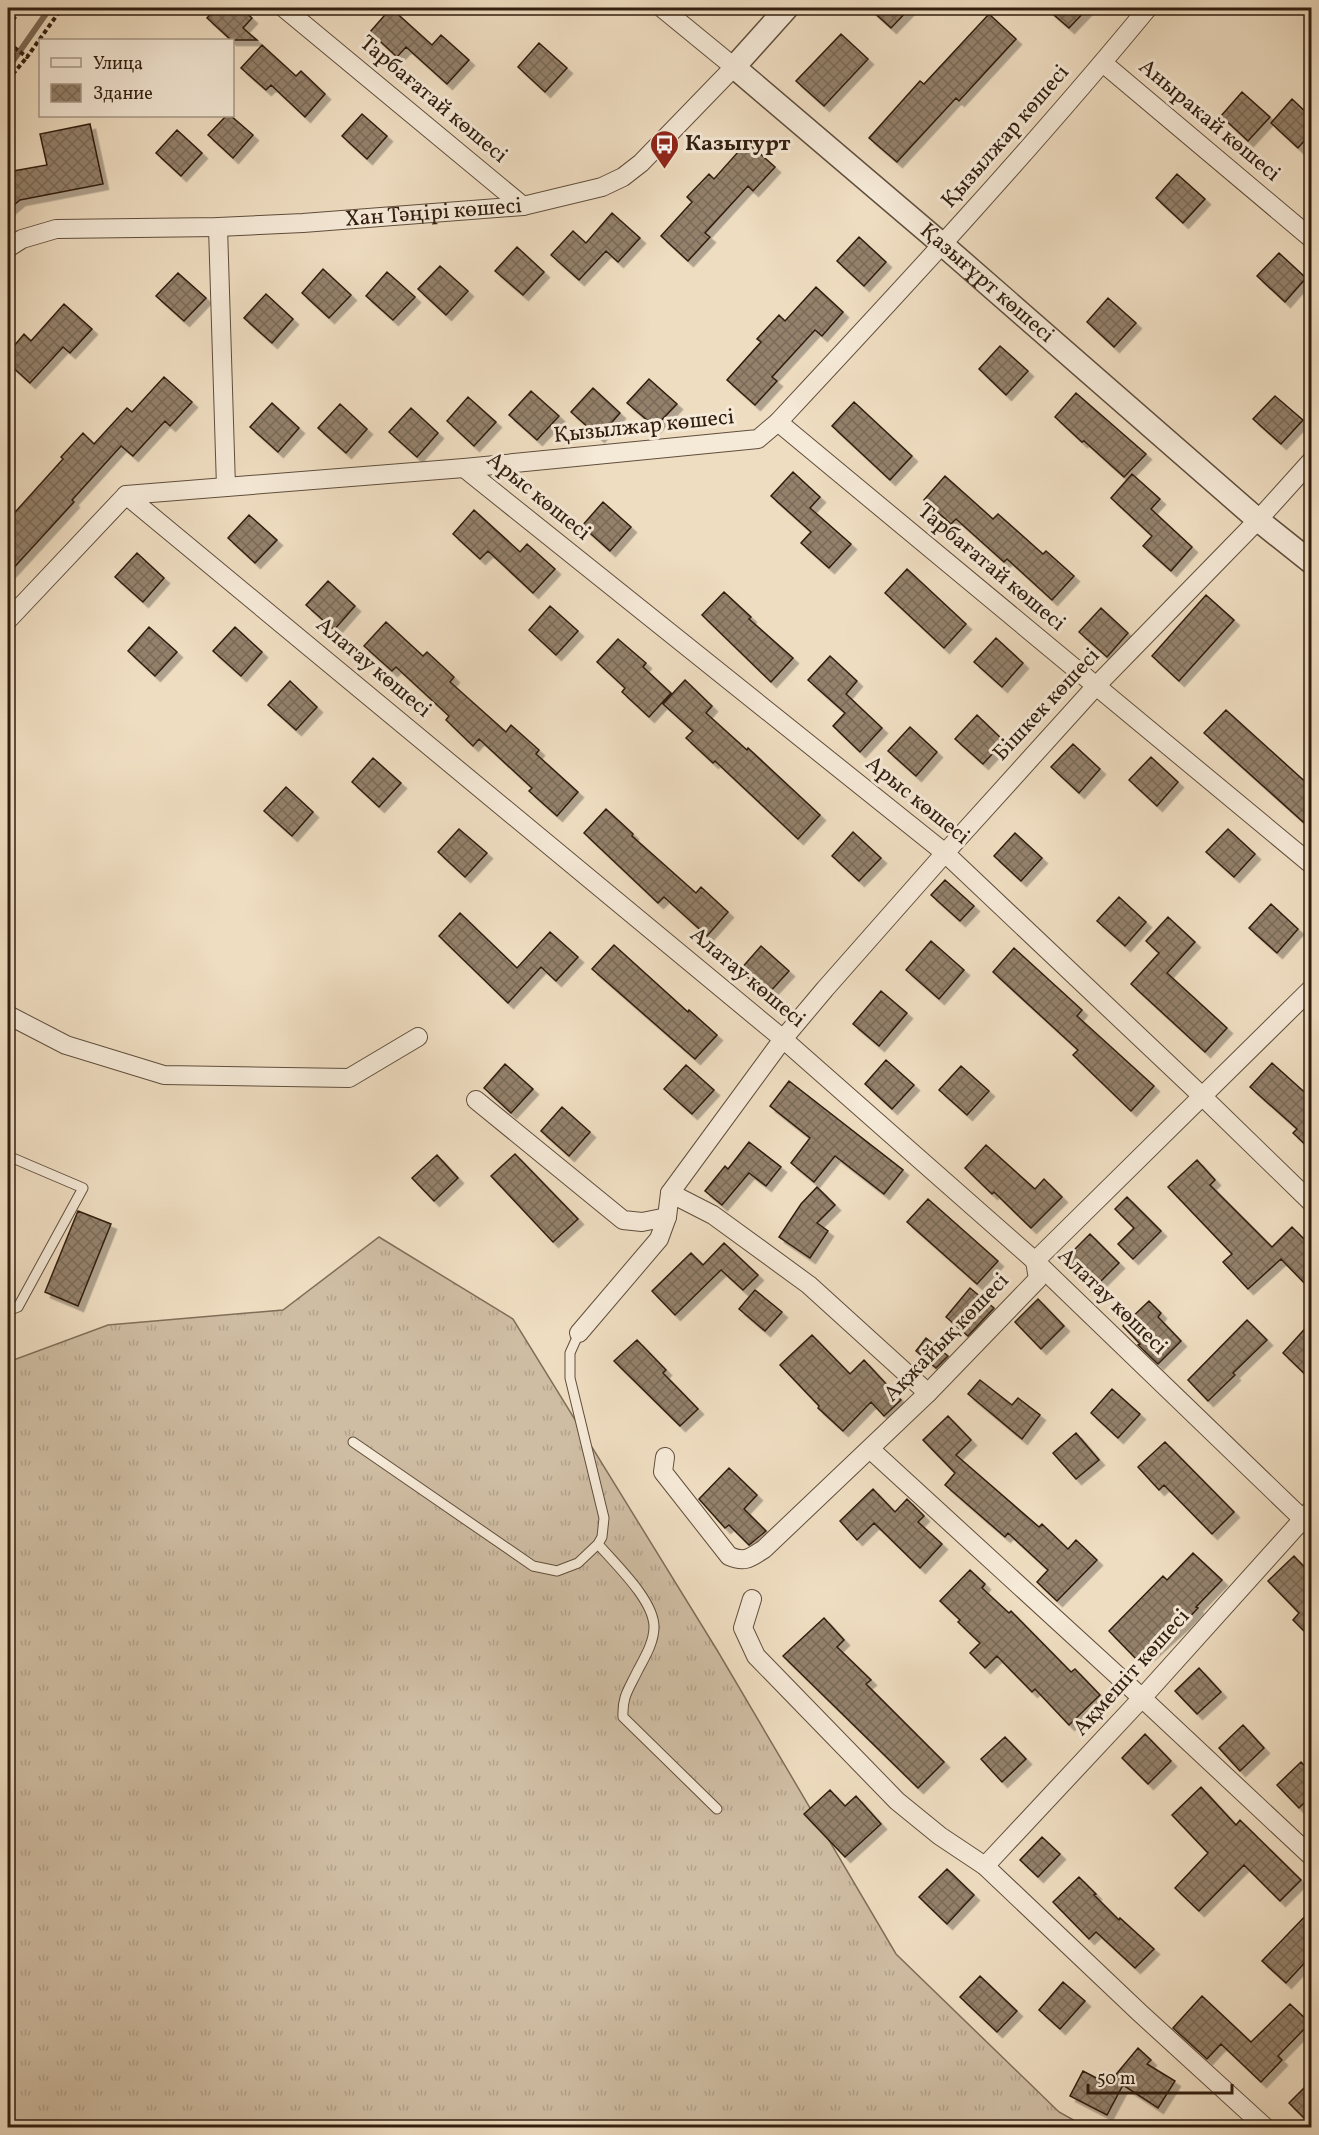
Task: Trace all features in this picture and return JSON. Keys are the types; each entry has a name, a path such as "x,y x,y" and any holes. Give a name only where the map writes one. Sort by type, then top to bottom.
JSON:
{"street":[{"name":"Тарбағатай көшесі","path":"284,8 523,206"},
{"name":"Қазығұрт көшесі","path":"662,8 944,245 1258,520 1311,563"},
{"name":"Хан Тәңірі көшесі","path":"8,248 22,239 56,229 218,227 303,223 523,206 602,187 623,177 641,163 734,67 787,8"},
{"name":"Қызылжар көшесі","path":"126,495 464,468 758,439 778,422 944,245 1148,8"},
{"name":"Аныракай көшесі","path":"1103,63 1311,239"},
{"path":"218,227 226,487"},
{"name":"Тарбағатай көшесі","path":"778,422 1311,865"},
{"name":"Бішкек көшесі","path":"670,1193 783,1039 825,989 945,852 1096,686 1258,520 1311,460"},
{"name":"Арыс көшесі","path":"464,468 945,852 1311,1203"},
{"path":"8,621 126,495"},
{"name":"Алатау көшесі","path":"126,495 783,1039 1035,1261 1308,1519"},
{"name":"Ақжайық көшесі","path":"665,1456 663,1472 729,1556 739,1560 750,1558 764,1550 928,1393 1038,1279 1035,1261 1311,988"},
{"path":"8,1015 66,1045 164,1075 349,1078 418,1037"},
{"path":"476,1100 624,1220 642,1222 667,1217"},
{"path":"579,1333 659,1239 667,1217 670,1193 713,1215 809,1285 928,1393"},
{"path":"870,1449 1142,1698 1311,1857"},
{"name":"Ақмешіт көшесі","path":"985,1866 1308,1519"},
{"path":"752,1599 743,1628 756,1656 897,1801 940,1836 985,1866 1140,2013 1266,2127"}],"lane":[{"path":"8,1156 83,1188 18,1307 8,1311"},
{"path":"353,1442 532,1566 556,1571 578,1563 598,1544 602,1537 604,1518 570,1378 570,1353 579,1333"},
{"path":"598,1544 642,1596 651,1611 654,1627 649,1650 622,1702 623,1718 717,1809"}],"path":[{"path":"8,26 22,8"},
{"path":"8,80 62,8"},
{"path":"8,43 26,56"}],"green space":[{"path":"379,1237 513,1319 717,1650 896,1954 1059,2112 1086,2127 8,2128 8,1362 108,1325 283,1310"}],"building":[{"path":"216,8 241,8 252,18 243,28 257,40 230,39 207,18"},
{"path":"391,8 432,45 441,35 469,60 447,84 406,47 397,57 370,32"},
{"path":"869,8 910,8 891,28"},
{"path":"1046,8 1088,8 1069,28"},
{"path":"989,14 1016,39 959,101 956,98 897,162 869,138 920,81 924,84"},
{"path":"841,34 868,59 824,106 796,81"},
{"path":"539,43 567,68 545,92 518,67"},
{"path":"262,45 296,76 301,71 325,94 305,117 271,85 266,90 241,68"},
{"path":"1242,92 1270,117 1248,141 1221,116"},
{"path":"1292,99 1311,117 1311,133 1298,148 1271,123"},
{"path":"362,114 387,136 367,159 342,136"},
{"path":"225,117 232,117 253,135 233,158 208,135"},
{"path":"90,124 103,184 20,200 8,210 8,172 47,165 40,134"},
{"path":"177,130 202,153 181,176 156,153"},
{"path":"747,142 775,167 753,191 748,186 705,233 710,237 688,261 661,236 692,202 687,197 709,174 714,179"},
{"path":"1177,174 1205,199 1183,223 1156,198"},
{"path":"612,213 640,238 618,262 606,251 579,280 551,255 573,231 586,243"},
{"path":"859,237 886,262 864,286 837,261"},
{"path":"517,247 544,272 523,295 495,271"},
{"path":"1279,253 1306,278 1285,302 1257,276"},
{"path":"440,266 468,291 446,315 418,289"},
{"path":"323,269 351,295 329,318 302,293"},
{"path":"387,272 415,297 393,320 366,296"},
{"path":"178,273 206,298 184,321 156,296"},
{"path":"816,287 843,312 822,336 815,330 772,377 777,381 755,405 727,380 761,342 757,339 779,315 785,321"},
{"path":"266,294 293,319 272,343 244,318"},
{"path":"1108,298 1136,323 1114,347 1087,322"},
{"path":"64,304 92,329 70,353 63,347 30,383 8,363 8,353 24,334 31,341"},
{"path":"1000,346 1028,371 1006,395 979,369"},
{"path":"164,377 192,402 170,426 165,421 133,456 121,446 72,500 74,502 8,574 8,520 63,459 61,457 83,433 94,444 127,408 132,412"},
{"path":"649,379 677,404 655,427 627,403"},
{"path":"593,388 620,413 599,437 571,412"},
{"path":"531,391 559,416 537,440 509,415"},
{"path":"1076,393 1146,454 1124,477 1055,417"},
{"path":"1275,396 1303,420 1281,444 1253,419"},
{"path":"468,397 496,422 474,446 447,421"},
{"path":"854,402 912,456 890,480 832,426"},
{"path":"272,403 299,428 278,452 250,427"},
{"path":"340,404 367,429 346,453 318,428"},
{"path":"411,408 438,433 417,457 389,432"},
{"path":"793,472 820,497 810,508 851,544 829,568 801,543 811,532 771,496"},
{"path":"1132,474 1160,499 1151,509 1192,547 1171,571 1143,546 1152,536 1111,498"},
{"path":"945,476 993,519 998,514 1043,554 1046,551 1074,576 1052,600 1007,559 1004,562 956,519 951,524 924,500"},
{"path":"603,502 631,527 610,551 582,526"},
{"path":"474,510 520,552 527,544 555,569 533,593 488,551 480,559 453,534"},
{"path":"249,515 277,540 255,563 228,538"},
{"path":"137,553 164,578 143,602 115,577"},
{"path":"907,569 966,624 944,648 885,593"},
{"path":"328,581 355,606 334,630 306,605"},
{"path":"724,592 751,617 749,619 793,658 771,682 702,615"},
{"path":"1206,595 1234,620 1179,681 1152,656"},
{"path":"550,606 578,631 556,655 529,630"},
{"path":"1101,608 1128,633 1107,657 1079,632"},
{"path":"386,622 423,656 427,652 454,677 450,682 506,732 511,725 539,750 536,754 578,792 557,816 529,791 532,788 479,739 473,746 446,720 449,716 396,667 392,671 364,646"},
{"path":"149,627 177,652 155,676 128,651"},
{"path":"235,627 262,652 241,676 213,651"},
{"path":"996,638 1023,663 1002,687 974,662"},
{"path":"618,639 646,663 643,667 671,693 649,717 622,692 625,688 597,662"},
{"path":"830,656 857,681 846,694 882,728 860,752 833,726 845,713 808,680"},
{"path":"685,680 712,706 706,713 747,750 748,748 820,815 798,839 715,761 713,763 686,738 693,731 663,704"},
{"path":"290,681 317,707 296,730 268,705"},
{"path":"1226,710 1311,787 1311,829 1204,733"},
{"path":"977,715 1004,741 983,764 955,739"},
{"path":"910,727 937,752 916,776 888,751"},
{"path":"1073,744 1100,769 1079,793 1051,767"},
{"path":"1151,757 1178,782 1157,806 1129,780"},
{"path":"373,758 401,783 379,807 352,782"},
{"path":"286,787 313,812 292,836 264,811"},
{"path":"606,809 633,834 632,836 696,893 701,887 728,912 707,936 664,897 658,903 584,833"},
{"path":"459,829 487,853 465,877 438,852"},
{"path":"1228,829 1255,854 1234,877 1206,852"},
{"path":"853,832 881,858 859,881 832,856"},
{"path":"1015,833 1042,858 1021,881 994,856"},
{"path":"945,880 974,906 960,921 931,895"},
{"path":"1119,897 1146,922 1125,946 1097,921"},
{"path":"1271,904 1298,929 1277,953 1249,928"},
{"path":"460,913 517,968 550,932 578,957 556,981 541,967 508,1003 439,936"},
{"path":"1168,917 1195,942 1167,973 1227,1028 1205,1052 1131,984 1159,953 1146,941"},
{"path":"931,941 964,970 939,999 906,970"},
{"path":"614,945 717,1035 695,1059 592,969"},
{"path":"761,946 789,971 767,995 740,970"},
{"path":"1014,948 1082,1010 1077,1016 1154,1086 1131,1111 1073,1055 1078,1050 993,972"},
{"path":"881,991 907,1013 879,1046 853,1024"},
{"path":"886,1060 914,1085 892,1109 865,1084"},
{"path":"1272,1063 1311,1098 1311,1150 1293,1133 1297,1129 1250,1087"},
{"path":"505,1064 533,1089 511,1113 484,1088"},
{"path":"686,1065 714,1090 692,1114 664,1089"},
{"path":"961,1066 989,1091 967,1115 939,1090"},
{"path":"789,1081 903,1170 884,1194 835,1156 814,1182 791,1163 810,1138 770,1106"},
{"path":"562,1107 590,1132 569,1156 541,1131"},
{"path":"749,1142 781,1167 766,1186 749,1173 722,1205 705,1191 725,1166 728,1169"},
{"path":"986,1145 1035,1189 1044,1179 1062,1197 1031,1228 965,1168"},
{"path":"515,1154 578,1219 553,1242 491,1176"},
{"path":"437,1155 458,1178 434,1201 412,1178"},
{"path":"1197,1160 1215,1180 1210,1185 1272,1247 1292,1227 1311,1246 1311,1290 1281,1259 1248,1289 1223,1262 1232,1254 1168,1187"},
{"path":"817,1187 835,1205 817,1223 828,1231 810,1258 779,1237 801,1204"},
{"path":"1127,1197 1161,1231 1133,1259 1118,1244 1134,1228 1115,1209"},
{"path":"928,1199 998,1261 977,1284 907,1222"},
{"path":"78,1211 111,1224 78,1306 45,1292"},
{"path":"1090,1234 1119,1263 1091,1291 1062,1262"},
{"path":"724,1243 758,1275 743,1290 721,1270 675,1315 652,1291 691,1253 703,1265"},
{"path":"970,1288 994,1308 968,1336 946,1317"},
{"path":"755,1290 782,1312 765,1331 739,1309"},
{"path":"1038,1299 1064,1326 1041,1349 1015,1322"},
{"path":"1149,1301 1161,1313 1158,1317 1181,1341 1158,1364 1138,1345 1140,1344 1123,1326"},
{"path":"1247,1320 1267,1340 1208,1401 1188,1380"},
{"path":"1311,1322 1311,1380 1283,1353"},
{"path":"812,1335 850,1374 864,1360 901,1400 884,1416 871,1402 843,1431 818,1408 819,1406 780,1365"},
{"path":"926,1338 948,1356 936,1368 916,1351"},
{"path":"637,1340 666,1370 663,1373 698,1409 680,1426 614,1361"},
{"path":"980,1380 1012,1405 1018,1398 1040,1415 1022,1439 968,1394"},
{"path":"1112,1389 1140,1414 1118,1438 1091,1413"},
{"path":"948,1416 971,1440 956,1455 1039,1527 1042,1524 1068,1549 1076,1540 1097,1560 1057,1601 1037,1582 1048,1570 1008,1533 1005,1537 945,1485 955,1473 923,1440"},
{"path":"1076,1433 1099,1460 1076,1479 1053,1453"},
{"path":"1165,1442 1234,1512 1212,1534 1164,1485 1159,1490 1138,1467"},
{"path":"729,1468 757,1495 744,1509 766,1531 749,1545 729,1525 725,1528 699,1499"},
{"path":"873,1489 895,1512 907,1499 924,1516 918,1522 942,1544 920,1568 874,1523 857,1540 840,1521"},
{"path":"1193,1553 1222,1580 1185,1622 1140,1663 1109,1631 1163,1576 1167,1580"},
{"path":"1294,1556 1311,1574 1311,1638 1293,1620 1299,1613 1268,1581"},
{"path":"970,1570 985,1584 982,1588 1009,1613 1011,1611 1071,1672 1075,1669 1100,1695 1069,1725 1035,1689 1032,1692 997,1656 985,1668 970,1653 980,1643 940,1601"},
{"path":"824,1618 844,1640 837,1647 871,1680 866,1684 944,1762 918,1788 783,1656"},
{"path":"1199,1668 1221,1692 1197,1714 1175,1691"},
{"path":"1243,1725 1264,1748 1240,1771 1219,1748"},
{"path":"1145,1734 1171,1761 1148,1784 1122,1758"},
{"path":"1005,1737 1026,1759 1002,1782 981,1759"},
{"path":"1301,1762 1311,1773 1311,1796 1299,1808 1277,1785"},
{"path":"1201,1787 1236,1825 1240,1820 1301,1880 1280,1901 1244,1865 1199,1911 1175,1888 1208,1853 1172,1815"},
{"path":"830,1790 845,1806 856,1796 881,1824 845,1857 804,1814"},
{"path":"1042,1837 1060,1854 1038,1877 1020,1860"},
{"path":"947,1869 974,1895 947,1924 919,1897"},
{"path":"1079,1877 1119,1920 1120,1918 1154,1949 1135,1968 1096,1932 1089,1939 1053,1902"},
{"path":"1311,1910 1311,1956 1286,1983 1262,1961"},
{"path":"980,1976 1017,2011 997,2032 960,1997"},
{"path":"1063,1982 1085,2001 1060,2029 1039,2010"},
{"path":"1202,1996 1251,2042 1290,2004 1310,2023 1278,2056 1282,2060 1261,2082 1221,2044 1207,2059 1173,2028"},
{"path":"1138,2048 1151,2060 1147,2064 1175,2081 1158,2108 1123,2085 1107,2115 1070,2096 1083,2071 1108,2084"},
{"path":"1311,2081 1311,2125 1289,2103"}],"waterway":[{"path":"8,68 50,8"}],"place":[{"name":"Казыгурт","path":"664,170"}]}
